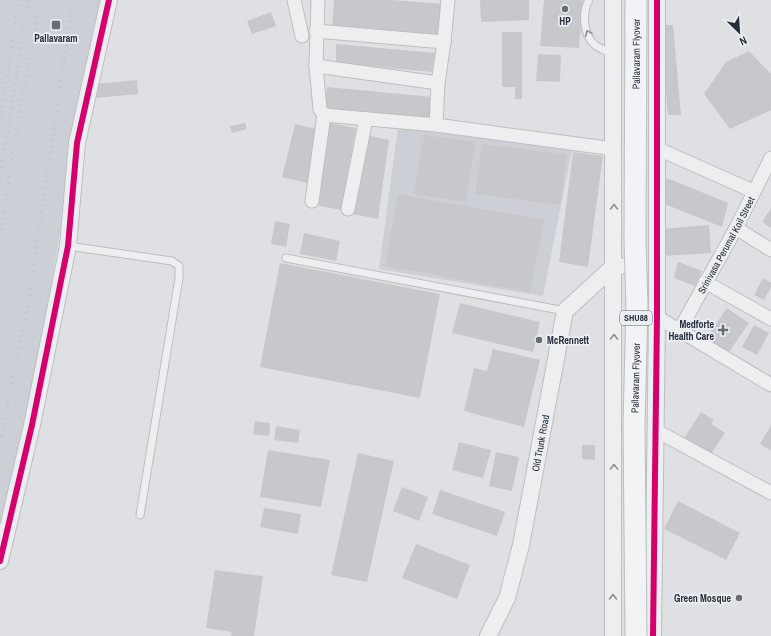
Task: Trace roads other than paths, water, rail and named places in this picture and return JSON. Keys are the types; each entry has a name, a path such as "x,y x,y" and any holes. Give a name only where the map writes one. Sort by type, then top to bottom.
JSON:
{"main road":[{"name":"Pallavaram Flyover","path":"625,0 626,636"},
{"name":"Pallavaram Flyover","path":"636,0 634,240 636,306 634,424 636,636"}],"street":[{"path":"0,560 32,425 68,246 78,143 109,0"},
{"path":"294,0 302,36"},
{"path":"312,201 324,115 320,109 316,66 318,0"},
{"path":"436,125 438,83 448,0"},
{"path":"613,0 613,636"},
{"path":"653,636 657,317 657,0"},
{"path":"316,31 444,42"},
{"path":"316,66 438,83"},
{"path":"324,115 436,125 614,149"},
{"path":"348,209 366,119"},
{"path":"656,148 754,191"},
{"name":"Srinivasa Perumal Koil Street","path":"679,331 736,228 771,158"},
{"path":"736,228 771,250"},
{"path":"565,311 614,266 656,266"},
{"path":"705,282 771,320"},
{"name":"Old Trunk Road","path":"488,636 507,598 521,545 565,311"},
{"path":"657,317 771,384"},
{"path":"655,430 771,493"}],"lane":[{"path":"589,0 584,22 587,33 594,44 614,55"},
{"path":"68,246 172,261 179,266 176,300 140,515"},
{"path":"286,258 565,311"}],"railway":[{"path":"0,119 19,0"},
{"path":"0,180 28,0"},
{"path":"0,237 17,125 41,0"},
{"path":"0,443 28,303 73,0"}],"place":[{"name":"HP","path":"565,9"},
{"name":"Pallavaram","path":"56,25"},
{"name":"Medforte Health Care","path":"723,330"},
{"name":"McRennett","path":"539,340"},
{"name":"Green Mosque","path":"739,598"}]}
